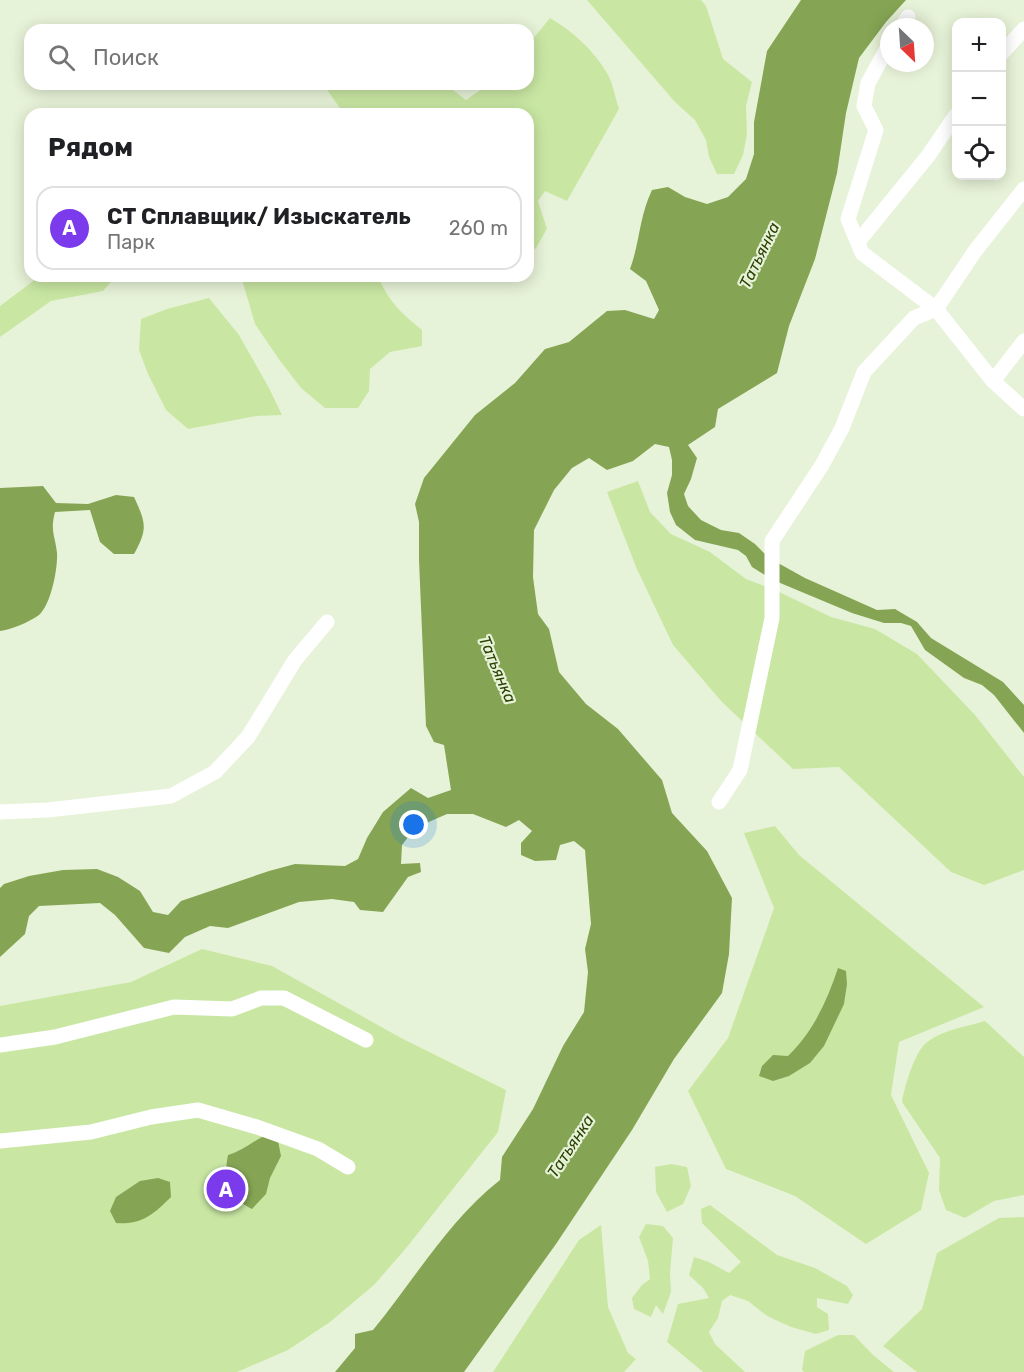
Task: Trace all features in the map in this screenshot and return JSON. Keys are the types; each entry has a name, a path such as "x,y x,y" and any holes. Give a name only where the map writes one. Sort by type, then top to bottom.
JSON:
{"street":[{"path":"1006,49 1024,29"},
{"path":"880,61 868,83 864,106 876,130 848,219 862,253 936,309 993,381 1024,409"},
{"path":"858,242 928,156 952,122"},
{"path":"719,802 740,770 772,618 772,541 822,465 842,428 864,372 914,318 936,309 975,251 1024,189"},
{"path":"993,381 1024,341"},
{"path":"0,812 48,810 171,796 215,772 248,737 295,660 327,622"},
{"path":"0,1045 55,1037 174,1007 232,1009 261,998 284,998 366,1040"},
{"path":"0,1141 91,1132 151,1117 198,1110 257,1127 318,1149 348,1167"}],"shaded area":[{"path":"587,0 701,0 706,6 723,59 752,82 746,106 747,134 743,155 734,174 717,174 709,157 706,140 695,120 675,102"},
{"path":"550,18 575,35 602,65 609,77 619,109 567,201 545,191 538,201 547,229 534,250 534,108 340,108 327,90 453,90 466,100 480,90 534,90 534,38"},
{"path":"32,282 111,282 103,291 51,301 0,337 0,306"},
{"path":"243,282 381,282 396,306 422,330 422,346 390,352 370,369 369,391 358,408 325,408 301,388 255,324"},
{"path":"209,298 239,335 282,415 256,416 188,429 166,410 139,350 141,319 167,309"},
{"path":"638,481 650,512 671,534 710,552 746,579 831,617 875,629 917,654 975,715 1024,777 1024,870 984,885 951,872 839,767 793,769 722,702 673,645 636,567 607,492"},
{"path":"775,826 799,855 984,1007 899,1042 891,1095 929,1173 921,1210 866,1244 795,1196 726,1169 688,1091 728,1038 774,908 744,833"},
{"path":"202,949 272,966 403,1039 506,1090 498,1132 374,1285 330,1322 288,1350 237,1372 0,1372 0,1006 131,982"},
{"path":"985,1021 1024,1057 1024,1195 994,1201 965,1218 946,1210 939,1190 940,1158 902,1102 913,1064 924,1045 945,1032"},
{"path":"671,1164 687,1167 691,1186 683,1204 667,1212 656,1192 655,1167"},
{"path":"710,1205 777,1255 815,1268 847,1286 853,1295 848,1304 817,1298 817,1307 828,1314 829,1330 816,1334 791,1327 767,1316 748,1301 730,1295 722,1301 718,1318 709,1332 715,1344 745,1372 703,1372 667,1342 678,1304 709,1298 703,1288 689,1275 694,1257 729,1273 741,1262 702,1223 701,1209"},
{"path":"1024,1217 1024,1372 917,1372 883,1346 922,1309 937,1253 999,1218"},
{"path":"646,1224 663,1226 673,1238 671,1292 663,1314 656,1305 651,1317 634,1309 632,1298 650,1279 648,1261 639,1237"},
{"path":"601,1225 608,1307 628,1353 636,1359 624,1372 493,1372 579,1240"},
{"path":"838,1335 854,1335 894,1372 804,1372 802,1370 805,1351"}],"water":[{"name":"Татьянка","path":"801,0 906,0 890,18 880,18 880,30 859,58 846,113 837,173 815,259 789,326 777,373 718,409 715,427 688,445 697,458 684,494 688,506 701,520 721,530 739,533 769,558 805,578 877,610 895,609 917,622 931,638 1003,682 1024,705 1024,733 994,695 982,685 964,678 925,650 911,626 901,623 884,623 852,613 773,580 752,567 746,556 738,550 695,540 676,525 670,512 667,493 672,475 669,447 655,444 633,461 607,470 589,458 572,468 554,490 534,530 533,577 538,614 549,629 559,672 586,704 618,729 662,780 672,813 707,851 732,898 729,954 722,993 674,1059 632,1130 556,1244 464,1372 335,1372 355,1348 355,1334 373,1330 464,1213 500,1180 502,1157 533,1109 563,1046 584,1012 588,972 585,949 591,924 585,850 574,841 560,845 556,860 535,861 521,855 521,843 532,831 519,820 506,827 473,814 447,814 415,828 402,845 401,864 420,863 421,872 408,877 383,912 360,910 354,902 332,899 299,902 228,928 210,926 185,937 169,953 144,948 115,915 100,903 39,906 29,916 25,934 0,957 0,888 4,884 29,876 63,870 97,869 118,877 140,891 153,912 168,915 181,901 269,871 295,864 345,866 358,859 367,838 383,812 411,788 428,798 451,790 444,745 434,742 426,726 419,522 415,504 424,478 475,415 515,383 545,349 569,342 607,311 625,310 654,319 659,310 646,281 630,269 644,210 652,190 668,187 685,197 707,204 728,197 746,179 754,154 754,122 767,51"},
{"path":"43,486 56,503 88,504 116,495 134,497 143,520 142,538 134,554 114,554 100,542 90,510 55,512 53,529 57,560 53,586 47,603 35,618 0,631 0,488"},
{"path":"838,968 846,971 844,1004 824,1046 810,1063 789,1076 773,1081 759,1076 762,1066 773,1055 788,1056 805,1037 824,1004"},
{"path":"266,1135 278,1141 281,1156 270,1178 266,1194 252,1209 237,1199 229,1187 226,1173 228,1155"},
{"path":"158,1178 170,1182 171,1197 146,1218 133,1222 116,1223 110,1211 116,1197 140,1181"}],"place":[{"name":"СТ Сплавщик/ Изыскатель","path":"226,1189"}]}
